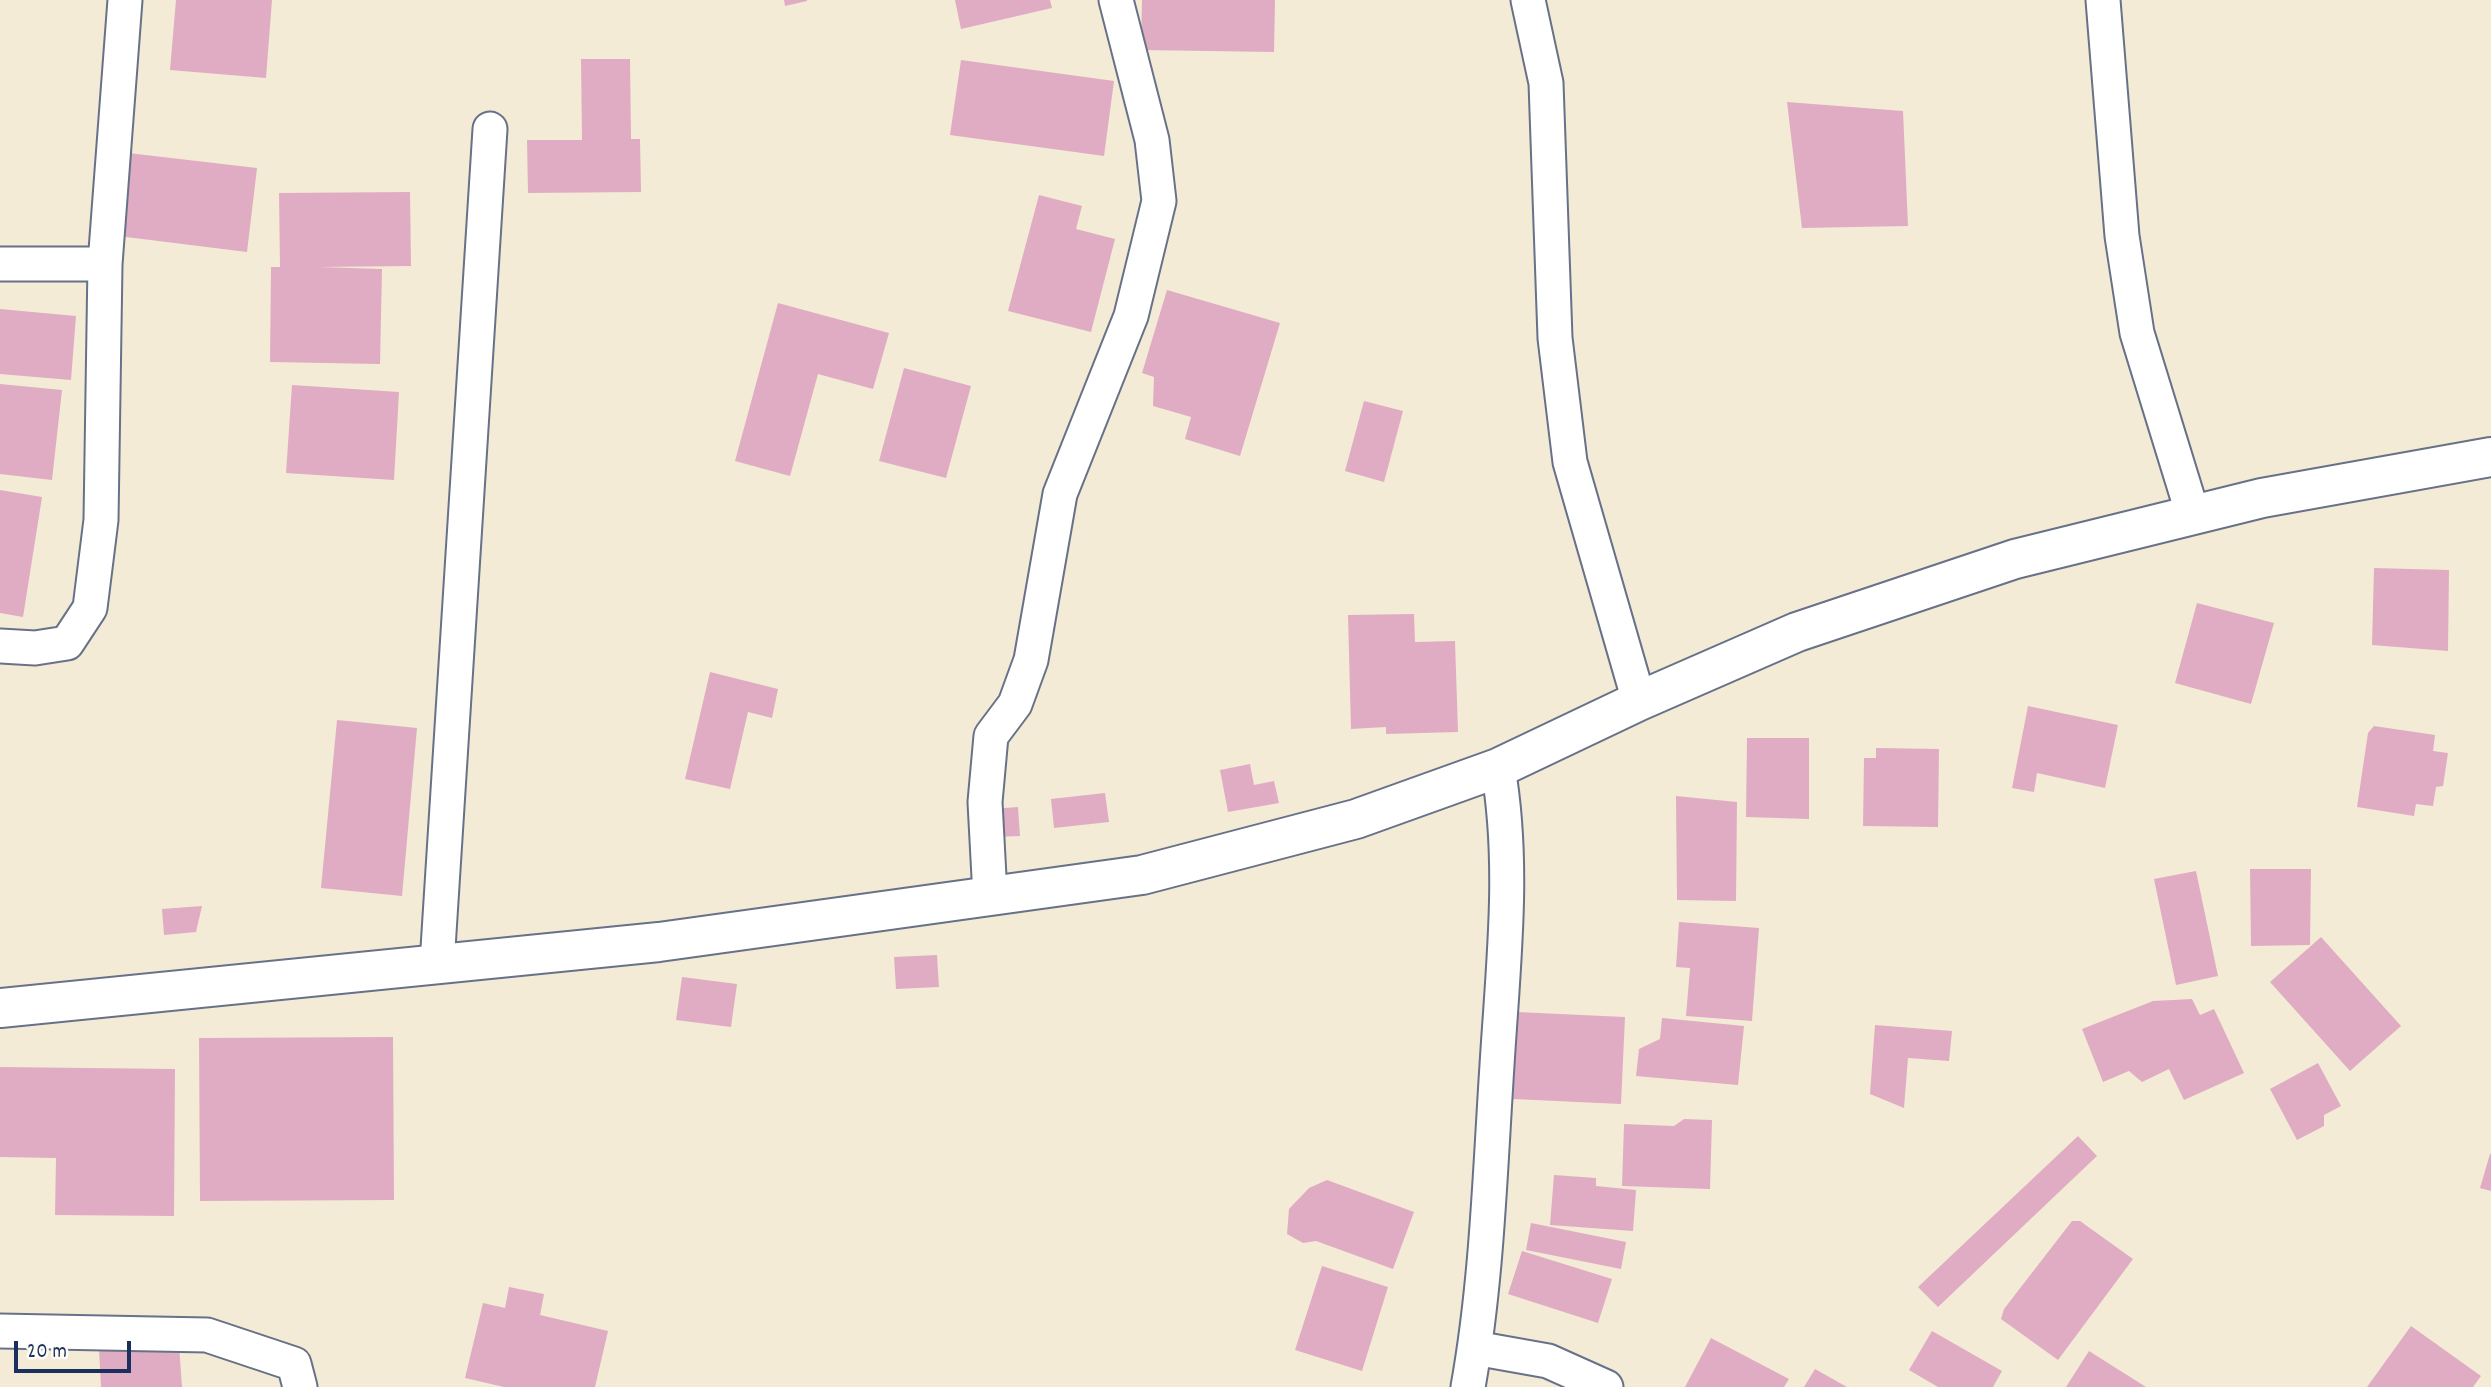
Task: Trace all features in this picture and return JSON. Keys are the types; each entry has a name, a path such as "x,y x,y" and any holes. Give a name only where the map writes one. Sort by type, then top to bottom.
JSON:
{"street":[{"path":"0,646 35,649 68,643 90,608 101,520 105,264 125,0"},
{"path":"990,896 985,802 991,736 1015,704 1031,660 1060,494 1131,316 1159,201 1152,140 1116,0"},
{"path":"1528,0 1546,83 1555,338 1570,462 1639,701"},
{"path":"2103,0 2122,236 2137,333 2193,514"},
{"path":"437,964 491,129"},
{"path":"0,264 105,264"},
{"path":"0,1008 659,942 1142,875 1356,819 1499,768 1639,701 1823,623 2015,559 2262,498 2491,457"},
{"path":"1468,1387 1475,1348 1491,1157 1508,892 1505,808 1499,768"},
{"path":"0,1331 207,1335 294,1364 300,1387"},
{"path":"1475,1348 1548,1361 1606,1387"}],"building":[{"path":"176,0 272,0 266,78 170,70"},
{"path":"784,0 807,0 807,1 785,6"},
{"path":"955,0 1050,0 1052,8 961,29"},
{"path":"1142,0 1275,0 1274,52 1141,50"},
{"path":"581,59 630,59 631,139 640,139 641,192 528,193 527,140 582,140"},
{"path":"961,60 1114,81 1104,156 950,135"},
{"path":"1787,102 1903,111 1908,226 1802,228"},
{"path":"128,153 257,168 247,252 118,236"},
{"path":"410,192 411,266 319,267 382,269 380,364 270,362 271,267 280,267 279,193"},
{"path":"1039,195 1082,206 1076,229 1115,239 1091,332 1008,311"},
{"path":"1167,290 1280,323 1240,456 1185,439 1191,417 1153,406 1154,377 1142,373"},
{"path":"778,303 889,333 873,389 818,374 790,476 735,461"},
{"path":"0,309 76,316 71,380 0,374"},
{"path":"904,368 971,386 946,478 879,461"},
{"path":"0,384 62,390 52,480 0,474"},
{"path":"292,385 399,392 394,480 286,473"},
{"path":"1364,401 1403,411 1384,482 1345,471"},
{"path":"0,490 42,497 23,617 0,613"},
{"path":"2374,568 2449,570 2448,651 2372,645"},
{"path":"2197,603 2274,623 2251,704 2175,683"},
{"path":"1414,614 1415,642 1455,641 1458,732 1386,734 1386,727 1351,729 1348,615"},
{"path":"710,672 778,689 772,718 748,712 730,789 685,779"},
{"path":"2028,706 2118,725 2105,788 2037,773 2034,792 2012,788"},
{"path":"337,720 417,728 402,896 321,888"},
{"path":"2374,726 2435,735 2433,751 2448,753 2443,786 2436,787 2433,806 2416,804 2414,816 2357,807 2368,733"},
{"path":"1747,738 1809,738 1809,819 1746,817"},
{"path":"1876,748 1939,749 1938,827 1863,826 1864,758 1876,758"},
{"path":"1250,764 1254,785 1274,781 1279,803 1228,812 1220,770"},
{"path":"1105,793 1109,822 1054,828 1051,799"},
{"path":"1676,796 1737,802 1736,901 1677,900"},
{"path":"1018,807 1020,836 993,837 991,809"},
{"path":"2250,869 2311,869 2310,945 2251,946"},
{"path":"2196,871 2218,976 2176,985 2154,879"},
{"path":"202,906 196,932 164,935 162,909"},
{"path":"1679,922 1759,928 1752,1021 1686,1016 1690,968 1676,967"},
{"path":"2321,937 2401,1026 2350,1071 2270,982"},
{"path":"937,955 939,987 896,989 894,957"},
{"path":"682,977 737,984 731,1027 676,1020"},
{"path":"2192,999 2200,1015 2214,1009 2244,1073 2184,1100 2169,1069 2142,1082 2129,1071 2103,1082 2082,1029 2153,1001"},
{"path":"1517,1012 1625,1017 1621,1104 1513,1099"},
{"path":"1662,1018 1744,1026 1738,1085 1636,1076 1639,1049 1660,1039"},
{"path":"1875,1025 1952,1031 1949,1061 1908,1058 1904,1108 1870,1094"},
{"path":"393,1037 394,1200 200,1201 199,1038"},
{"path":"2318,1063 2341,1106 2324,1115 2324,1126 2297,1140 2270,1089"},
{"path":"0,1067 175,1069 174,1216 55,1215 56,1158 0,1157"},
{"path":"1684,1119 1712,1120 1710,1189 1622,1186 1624,1124 1674,1126"},
{"path":"2078,1136 2097,1156 1938,1307 1918,1287"},
{"path":"2491,1154 2491,1191 2480,1188"},
{"path":"1554,1175 1596,1178 1596,1186 1636,1190 1633,1231 1550,1225"},
{"path":"1327,1180 1414,1212 1393,1269 1316,1241 1303,1243 1287,1234 1289,1209 1309,1188"},
{"path":"2072,1221 2080,1221 2133,1259 2058,1360 2001,1319 2004,1309"},
{"path":"1531,1223 1626,1242 1621,1269 1526,1250"},
{"path":"1522,1251 1612,1279 1598,1323 1508,1294"},
{"path":"1322,1266 1388,1287 1362,1371 1295,1350"},
{"path":"509,1287 544,1294 540,1315 608,1331 595,1387 504,1387 465,1378 483,1303 505,1308"},
{"path":"2411,1326 2481,1376 2473,1387 2367,1387"},
{"path":"1932,1331 2002,1371 1993,1387 1938,1387 1909,1370"},
{"path":"1711,1338 1789,1379 1784,1387 1685,1387"},
{"path":"179,1345 182,1387 101,1387 99,1349"},
{"path":"2089,1351 2146,1387 2066,1387"},
{"path":"1815,1369 1847,1387 1804,1387"}]}
